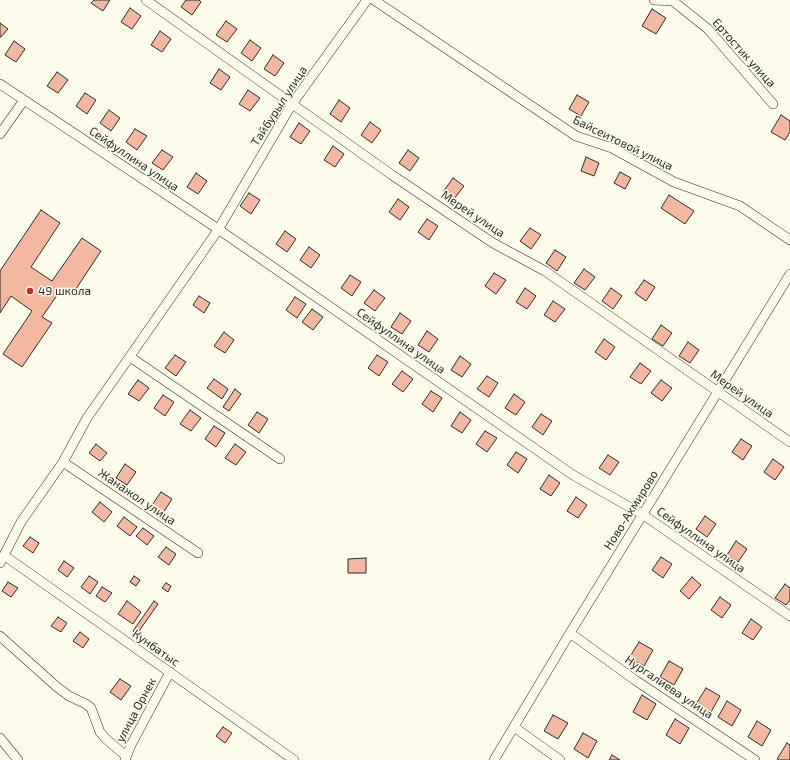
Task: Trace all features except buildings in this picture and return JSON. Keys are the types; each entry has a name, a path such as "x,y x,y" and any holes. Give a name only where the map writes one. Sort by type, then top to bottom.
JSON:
{"street":[{"name":"Мерей улица","path":"146,0 392,174 493,243 545,271 790,442"},
{"name":"Тайбурыл улица","path":"2,559 21,522 63,462 87,418 218,230 292,104 367,0"},
{"name":"Байсеитовой улица","path":"374,0 576,136 612,148 674,182 740,206 790,240"},
{"name":"Ертостик улица","path":"654,0 673,1 708,29 773,104"},
{"name":"Сейфуллина улица","path":"0,84 289,277 573,475 642,514 790,616"},
{"path":"0,134 24,100"},
{"name":"Ново-Ахмирово","path":"494,760 642,514 790,274"},
{"path":"130,357 280,459"},
{"name":"Жанажол улица","path":"63,462 198,552"},
{"name":"Кунбатыс","path":"2,559 170,672 294,760"},
{"name":"Нургалиева улица","path":"570,633 635,680 755,760"},
{"path":"0,636 57,687 69,696 91,708 100,732 126,758"},
{"name":"улица Орнек","path":"126,758 170,672"},
{"path":"514,727 560,760"},
{"path":"0,738 18,760"}],"place":[{"name":"49 школа","path":"30,291"}]}
